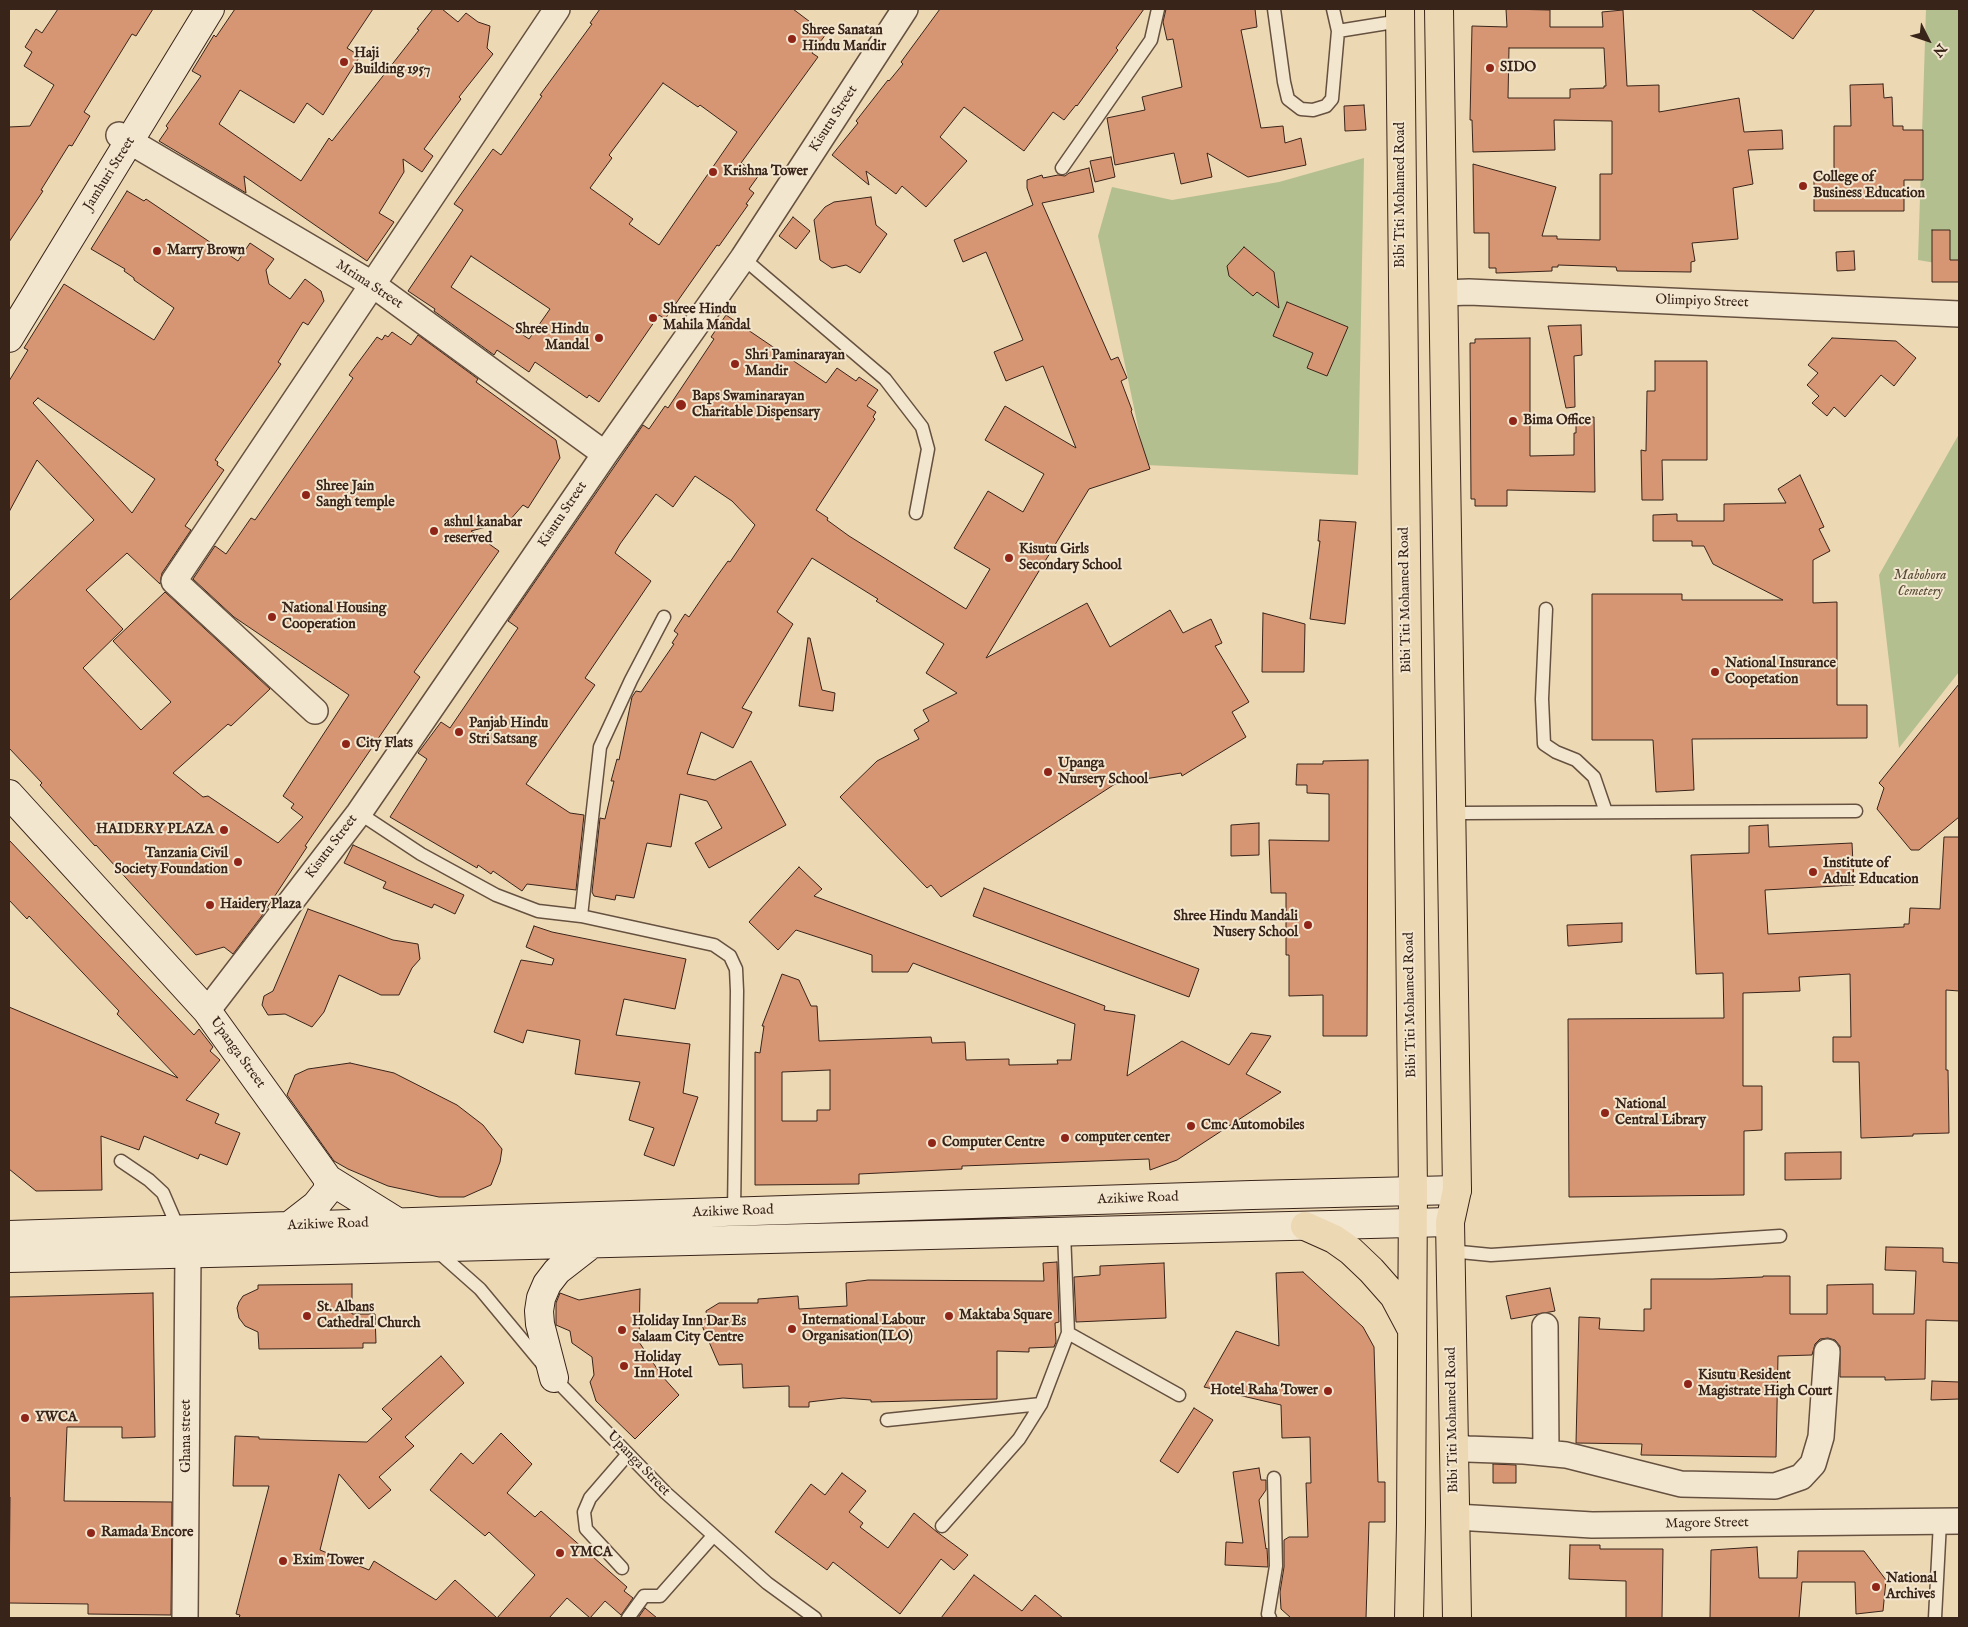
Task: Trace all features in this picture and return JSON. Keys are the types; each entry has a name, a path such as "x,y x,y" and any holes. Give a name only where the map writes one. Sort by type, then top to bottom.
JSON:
{"highway":[{"path":"1440,9 1457,1190"},
{"name":"Bibi Titi Mohamed Road","path":"1400,15 1413,1223"},
{"name":"Bibi Titi Mohamed Road","path":"1457,1190 1450,1222 1457,1618"},
{"path":"1409,1618 1412,1524 1413,1223"},
{"path":"1305,1226 1334,1240 1351,1251 1371,1270 1394,1296 1412,1329"}],"street":[{"name":"Jamhuri Street","path":"9,338 125,138 192,9"},
{"name":"Jamhuri Street","path":"9,312 210,9"},
{"path":"315,711 174,581 557,9"},
{"name":"Kisutu Street","path":"207,1011 359,813 604,454 743,258 906,9"},
{"name":"Mrima Street","path":"125,138 372,284 604,454"},
{"name":"Olimpiyo Street","path":"1444,293 1959,314"},
{"name":"Upanga Street","path":"10,797 207,1011 328,1179 400,1223 430,1248"},
{"path":"289,1226 316,1205 328,1190 328,1179"},
{"name":"Azikiwe Road","path":"9,1258 183,1242 289,1226 1457,1190"},
{"name":"Azikiwe Road","path":"9,1235 183,1242 430,1248 1450,1222"},
{"name":"Ghana street","path":"183,1242 185,1618"},
{"path":"554,1378 540,1324 541,1298 547,1284 557,1271 593,1244"},
{"path":"1545,1326 1546,1453"},
{"path":"1454,1446 1467,1449 1566,1455 1681,1484 1775,1486 1801,1477 1813,1464 1821,1437 1827,1352"},
{"name":"Magore Street","path":"1456,1517 1592,1525 1950,1522"}],"lane":[{"path":"1062,168 1152,40 1158,9"},
{"path":"1274,9 1288,99 1301,109 1313,110 1326,106 1332,99 1338,31 1333,9"},
{"path":"1338,31 1400,15"},
{"path":"743,258 885,379 922,427 928,449 916,514"},
{"path":"1546,609 1542,699 1544,744 1556,752 1576,760 1594,777 1606,812"},
{"path":"581,916 600,747 631,680 664,617"},
{"path":"1452,815 1463,813 1856,811"},
{"path":"359,813 421,854 496,895 538,911 581,916 714,945 730,956 736,969 738,991 734,1212"},
{"path":"121,1162 164,1192 183,1242"},
{"path":"942,1526 1019,1439 1041,1404 1068,1333 1064,1232"},
{"path":"1450,1251 1491,1255 1780,1236"},
{"name":"Upanga Street","path":"430,1248 480,1290 554,1378 666,1493 766,1583 808,1616"},
{"path":"1068,1333 1180,1395"},
{"path":"887,1420 1041,1404"},
{"path":"622,1568 586,1529 584,1512 590,1498 628,1454"},
{"path":"1270,1618 1268,1614 1276,1566 1274,1478"},
{"path":"1935,1618 1950,1522"},
{"path":"628,1618 644,1596 660,1596 713,1536"}],"green space":[{"path":"1926,9 1959,9 1959,267 1918,260"},
{"path":"1364,158 1358,475 1146,465 1098,236 1112,187 1172,200 1279,182"},
{"name":"Mabohora Cemetery","path":"1959,434 1959,672 1899,748 1879,575"}],"building":[{"path":"58,9 153,9 136,36 132,34 84,112 90,116 72,146 69,145 41,190 43,191 9,242 9,127 30,126 54,85 24,66 32,52 25,47 36,29 42,33"},
{"path":"235,9 373,9 347,48 360,56 323,115 307,103 294,123 240,90 219,124 301,181 329,138 332,141 419,30 417,29 433,9 442,9 458,22 466,13 478,22 490,26 487,48 493,54 459,97 461,99 424,149 433,156 422,172 403,159 404,172 379,213 394,222 367,261 244,176 246,193 159,141 168,128 166,126 201,76 192,71 214,35 216,37"},
{"path":"600,9 793,9 826,34 812,53 818,57 741,163 759,175 749,189 754,193 746,204 748,205 719,246 717,245 665,319 659,315 599,402 589,395 587,398 535,362 529,372 497,350 494,355 434,311 435,309 408,291 463,210 454,204 493,149 501,155 542,96 540,95 592,24 590,23","holes":["663,83 698,107 700,105 737,132 659,245 629,224 633,219 590,188 612,158 609,155","471,256 550,309 529,339 451,287"]},
{"path":"940,9 1144,9 1116,48 1118,50 1077,106 1064,120 1053,112 1024,151 964,107 940,137 967,161 926,207 902,186 896,194 866,171 869,185 832,155 858,123 856,121 903,64 901,62"},
{"path":"1166,9 1255,9 1257,27 1241,30 1261,128 1283,126 1285,143 1301,138 1306,165 1248,177 1207,153 1212,177 1181,184 1174,153 1115,165 1107,118 1145,110 1142,97 1182,87 1173,39 1167,40 1163,22"},
{"path":"1506,9 1550,10 1550,27 1603,27 1602,12 1623,10 1627,86 1659,85 1659,112 1739,98 1744,132 1782,130 1783,149 1748,150 1753,184 1733,188 1738,239 1692,243 1695,261 1691,262 1691,272 1617,271 1616,267 1558,265 1558,267 1552,267 1552,271 1496,273 1496,268 1489,268 1489,233 1474,233 1473,164 1556,187 1542,236 1557,236 1557,239 1600,240 1600,174 1612,174 1612,121 1554,120 1555,150 1473,152 1472,120 1470,120 1472,26 1507,27","holes":["1509,48 1604,48 1606,86 1604,88 1570,89 1570,98 1508,98"]},
{"path":"1751,9 1815,9 1793,39"},
{"path":"1883,84 1884,98 1892,97 1893,126 1903,126 1903,130 1923,130 1923,180 1904,180 1904,211 1814,211 1814,177 1834,177 1834,126 1851,126 1850,85"},
{"path":"1364,105 1366,130 1345,131 1344,106"},
{"path":"1111,157 1115,177 1095,182 1090,161"},
{"path":"1089,168 1094,192 1042,203 1111,360 1118,357 1127,378 1121,381 1150,469 1089,489 986,658 1087,603 1110,647 1170,610 1183,633 1211,619 1222,643 1215,646 1249,702 1232,712 1246,737 1182,776 1181,773 1115,784 941,897 931,885 927,888 840,797 877,761 919,739 914,730 929,721 923,710 957,693 926,673 944,644 876,601 878,599 812,558 777,612 793,624 742,708 752,712 733,748 701,732 687,774 715,780 751,761 786,825 709,868 695,843 722,828 707,801 680,794 671,847 647,843 634,898 616,895 615,900 594,896 592,892 600,818 605,819 614,781 611,781 617,759 619,760 632,697 636,691 641,692 674,644 672,643 678,634 674,631 685,614 689,617 755,525 732,501 695,476 673,507 656,494 615,553 651,581 585,678 595,685 526,784 570,813 584,815 576,890 527,884 522,891 493,871 491,874 478,865 477,868 390,817 427,759 418,753 441,722 450,728 518,628 508,621 643,425 649,429 665,406 668,408 714,339 711,337 726,315 826,383 837,368 856,381 859,377 878,390 867,406 876,412 873,417 875,419 816,510 849,536 966,609 990,569 954,548 988,491 1023,512 1044,474 985,440 1005,406 1076,448 1043,366 1006,381 994,352 1023,340 986,252 963,262 954,240 1033,205 1027,188 1027,180 1042,175 1043,178 1058,175 1065,176 1069,173"},
{"path":"127,191 144,201 146,199 238,261 250,243 274,259 266,270 269,284 290,299 305,279 321,291 324,301 308,325 303,322 278,362 281,364 215,460 218,462 217,465 224,470 185,526 191,530 162,573 160,584 127,553 86,590 123,629 83,668 141,730 171,702 113,641 165,592 270,689 231,726 228,724 173,773 203,797 208,796 278,843 303,817 291,808 294,804 283,796 349,695 234,617 193,579 215,546 226,554 251,518 255,520 353,378 349,375 377,337 382,340 385,335 388,337 392,332 411,345 418,335 478,379 476,382 556,440 560,458 528,508 523,505 509,521 471,531 499,551 414,672 420,677 305,846 307,847 261,917 233,954 224,947 196,955 95,846 40,785 42,783 9,748 9,601 94,520 37,460 9,512 9,381 28,350 24,348 64,284 154,340 174,308 134,280 124,271 125,269 91,249","holes":["38,398 155,479 132,513 33,403"]},
{"path":"871,197 876,225 887,234 860,273 846,265 832,268 820,260 814,220 825,207 834,202"},
{"path":"793,217 810,231 796,249 779,236"},
{"path":"1932,230 1950,230 1950,260 1959,260 1959,282 1932,282"},
{"path":"1244,247 1274,272 1279,308 1257,292 1253,296 1229,276 1227,266"},
{"path":"1854,251 1855,270 1837,271 1836,252"},
{"path":"1287,302 1348,327 1327,376 1307,368 1313,353 1273,336"},
{"path":"1581,325 1582,355 1574,356 1575,407 1566,408 1548,326"},
{"path":"1530,338 1530,456 1574,455 1576,418 1594,417 1595,492 1507,490 1507,506 1475,506 1475,499 1471,499 1470,343 1475,343 1475,339"},
{"path":"1832,338 1896,341 1916,358 1894,386 1881,375 1845,417 1834,407 1827,416 1812,403 1819,396 1807,385 1818,373 1808,365"},
{"path":"1655,361 1707,361 1707,460 1662,460 1663,500 1642,500 1641,450 1646,451 1647,391 1655,391"},
{"name":"National Insurance Coopetation","path":"1800,475 1824,527 1819,529 1830,551 1813,560 1813,603 1837,602 1837,705 1867,705 1867,738 1692,739 1694,790 1656,792 1653,740 1592,740 1592,594 1682,594 1682,600 1783,600 1713,564 1704,546 1692,546 1692,541 1653,541 1653,515 1677,514 1677,521 1724,521 1724,504 1786,503 1778,489"},
{"path":"1320,520 1356,522 1345,624 1310,619 1320,541 1318,541"},
{"path":"1263,613 1305,624 1304,672 1262,672"},
{"path":"808,638 810,638 822,690 835,693 833,711 799,706"},
{"path":"1959,684 1959,817 1919,850 1911,850 1877,809 1884,788 1879,783"},
{"path":"1368,760 1367,1036 1323,1036 1323,995 1289,996 1289,955 1286,955 1286,893 1271,893 1269,840 1329,841 1329,794 1307,793 1307,785 1296,785 1297,764 1323,764 1323,761"},
{"path":"1259,823 1259,855 1231,856 1231,825"},
{"path":"1768,825 1769,847 1852,843 1854,885 1765,890 1768,934 1904,927 1904,924 1909,924 1910,908 1940,909 1944,837 1959,837 1959,991 1946,990 1946,1070 1948,1070 1949,1133 1861,1138 1859,1062 1833,1062 1833,1037 1851,1037 1850,974 1799,977 1800,991 1743,993 1743,1086 1762,1086 1762,1130 1744,1131 1744,1195 1569,1197 1568,1019 1724,1018 1723,973 1696,974 1691,855 1749,853 1749,826"},
{"path":"9,840 194,1035 199,1029 213,1047 210,1051 220,1060 186,1100 219,1114 215,1123 240,1133 227,1165 200,1154 198,1159 144,1136 139,1150 101,1136 102,1190 36,1191 9,1169 9,1007 178,1078 117,1014 119,1011 29,916 27,919 9,900"},
{"path":"353,845 464,895 455,914 434,904 432,908 383,888 386,882 344,863"},
{"path":"799,867 822,889 814,896 1105,1006 1104,1010 1135,1015 1127,1076 1182,1041 1229,1065 1251,1033 1271,1036 1246,1074 1281,1092 1177,1160 1150,1170 1149,1159 962,1166 962,1169 859,1174 859,1184 755,1185 755,1052 760,1053 764,1026 762,1026 782,974 799,980 811,1006 817,1006 819,1041 931,1037 932,1043 965,1042 966,1060 1009,1059 1009,1065 1058,1064 1057,1060 1071,1060 1075,1024 913,963 908,972 872,972 872,955 796,930 778,950 749,922","holes":["830,1070 830,1110 817,1110 817,1121 782,1121 782,1072"]},
{"path":"984,888 1199,969 1189,997 973,916"},
{"path":"308,909 393,940 418,944 420,959 412,968 399,995 381,995 339,975 324,1012 312,1027 285,1014 268,1015 262,1005 264,996 273,991"},
{"path":"1622,923 1622,942 1568,946 1567,925"},
{"path":"534,926 552,932 686,959 675,1009 624,999 616,1035 690,1044 683,1093 698,1097 674,1166 644,1155 654,1128 629,1120 640,1082 575,1074 580,1040 527,1030 523,1043 494,1032 521,960 552,965 554,959 526,947"},
{"path":"350,1063 394,1073 457,1105 483,1125 502,1149 500,1162 491,1185 464,1197 439,1197 388,1186 334,1161 287,1095 295,1075 308,1069"},
{"path":"1841,1152 1841,1179 1785,1180 1785,1153"},
{"path":"1886,1247 1943,1248 1943,1262 1959,1263 1959,1321 1926,1320 1925,1379 1885,1380 1885,1377 1840,1377 1840,1346 1835,1340 1828,1338 1820,1339 1815,1344 1812,1355 1778,1356 1776,1457 1641,1455 1642,1444 1576,1443 1579,1317 1600,1318 1599,1329 1644,1331 1644,1309 1651,1309 1651,1279 1713,1279 1763,1276 1790,1276 1790,1314 1827,1314 1827,1285 1873,1284 1873,1314 1914,1314 1916,1271 1885,1270"},
{"path":"1057,1262 1059,1322 1055,1323 1056,1342 1054,1347 1029,1348 1029,1352 997,1351 997,1399 871,1402 871,1400 843,1398 809,1402 809,1407 789,1407 789,1386 743,1388 742,1364 719,1365 700,1321 707,1318 706,1311 719,1303 758,1303 758,1299 798,1296 799,1309 847,1306 846,1283 868,1280 1044,1281 1043,1263"},
{"path":"1164,1263 1166,1318 1076,1322 1074,1277 1100,1275 1100,1266"},
{"path":"1303,1272 1363,1327 1374,1347 1378,1482 1385,1482 1385,1522 1369,1522 1366,1618 1291,1618 1281,1609 1280,1592 1284,1567 1284,1540 1289,1537 1308,1537 1306,1483 1311,1483 1310,1437 1282,1438 1281,1405 1204,1387 1236,1331 1279,1346 1276,1273"},
{"name":"St. Albans Cathedral Church","path":"352,1284 352,1314 375,1314 376,1343 363,1343 363,1348 259,1349 258,1332 245,1326 239,1318 237,1308 239,1302 243,1296 258,1289 258,1285"},
{"path":"1550,1288 1555,1311 1511,1319 1506,1296"},
{"name":"Holiday Inn Hotel","path":"640,1289 639,1342 662,1376 679,1395 635,1439 596,1401 590,1382 594,1375 592,1357 572,1343 570,1331 556,1325 556,1303 560,1293 579,1300"},
{"path":"153,1293 155,1437 122,1438 122,1427 67,1427 64,1501 172,1502 171,1615 88,1614 88,1604 9,1603 9,1297"},
{"path":"441,1356 464,1383 405,1437 414,1446 379,1477 391,1490 369,1509 339,1474 320,1550 369,1570 374,1561 436,1600 455,1580 497,1618 239,1618 240,1615 236,1614 269,1486 233,1486 235,1436 259,1437 259,1439 367,1442 392,1419 382,1409"},
{"path":"1932,1381 1959,1382 1959,1399 1931,1400"},
{"path":"1194,1408 1213,1420 1178,1473 1160,1461"},
{"path":"501,1433 532,1464 507,1493 535,1517 541,1511 627,1587 624,1591 633,1598 621,1615 605,1601 590,1618 567,1598 549,1618 497,1618 535,1575 489,1532 485,1536 430,1490 461,1453 473,1464"},
{"path":"1493,1464 1516,1465 1516,1483 1493,1483"},
{"path":"1259,1468 1261,1480 1266,1480 1266,1490 1259,1500 1267,1548 1268,1567 1225,1565 1226,1542 1243,1543 1233,1472"},
{"path":"842,1473 866,1491 849,1512 863,1523 860,1527 888,1548 914,1513 968,1555 954,1570 941,1559 900,1614 833,1562 827,1570 775,1532 811,1484 825,1495"},
{"path":"1570,1545 1600,1545 1600,1549 1663,1549 1662,1618 1626,1618 1626,1581 1569,1579"},
{"path":"1757,1547 1759,1578 1797,1578 1798,1551 1864,1551 1886,1580 1883,1611 1856,1614 1855,1582 1802,1582 1799,1618 1710,1618 1711,1550"},
{"path":"974,1575 1022,1611 1035,1595 1063,1618 941,1618"},
{"path":"645,1608 657,1618 638,1618"}],"place":[{"name":"Shree Sanatan Hindu Mandir","path":"792,39"},
{"name":"Haji Building 1957","path":"344,62"},
{"name":"SIDO","path":"1490,68"},
{"name":"Krishna Tower","path":"713,172"},
{"name":"College of Business Education","path":"1803,186"},
{"name":"Marry Brown","path":"157,251"},
{"name":"Shree Hindu Mahila Mandal","path":"653,318"},
{"name":"Shree Hindu Mandal","path":"599,338"},
{"name":"Shri Paminarayan Mandir","path":"735,364"},
{"name":"Baps Swaminarayan Charitable Dispensary","path":"681,405"},
{"name":"Bima Office","path":"1513,421"},
{"name":"Shree Jain Sangh temple","path":"306,495"},
{"name":"ashul kanabar reserved","path":"434,531"},
{"name":"Kisutu Girls Secondary School","path":"1009,558"},
{"name":"National Housing Cooperation","path":"272,617"},
{"name":"National Insurance Coopetation","path":"1715,672"},
{"name":"Panjab Hindu Stri Satsang","path":"459,732"},
{"name":"City Flats","path":"346,744"},
{"name":"Upanga Nursery School","path":"1048,772"},
{"name":"HAIDERY PLAZA","path":"224,830"},
{"name":"Tanzania Civil Society Foundation","path":"238,862"},
{"name":"Institute of Adult Education","path":"1813,872"},
{"name":"Haidery Plaza","path":"210,905"},
{"name":"Shree Hindu Mandali Nusery School","path":"1308,925"},
{"name":"National Central Library","path":"1605,1113"},
{"name":"Cmc Automobiles","path":"1191,1126"},
{"name":"computer center","path":"1065,1138"},
{"name":"Computer Centre","path":"932,1143"},
{"name":"St. Albans Cathedral Church","path":"307,1316"},
{"name":"Maktaba Square","path":"949,1316"},
{"name":"International Labour Organisation(ILO)","path":"792,1329"},
{"name":"Holiday Inn Dar Es Salaam City Centre","path":"622,1330"},
{"name":"Holiday Inn Hotel","path":"624,1366"},
{"name":"Kisutu Resident Magistrate High Court","path":"1688,1384"},
{"name":"Hotel Raha Tower","path":"1328,1391"},
{"name":"YWCA","path":"25,1418"},
{"name":"Ramada Encore","path":"91,1533"},
{"name":"YMCA","path":"560,1553"},
{"name":"Exim Tower","path":"283,1561"},
{"name":"National Archives","path":"1876,1587"}]}
